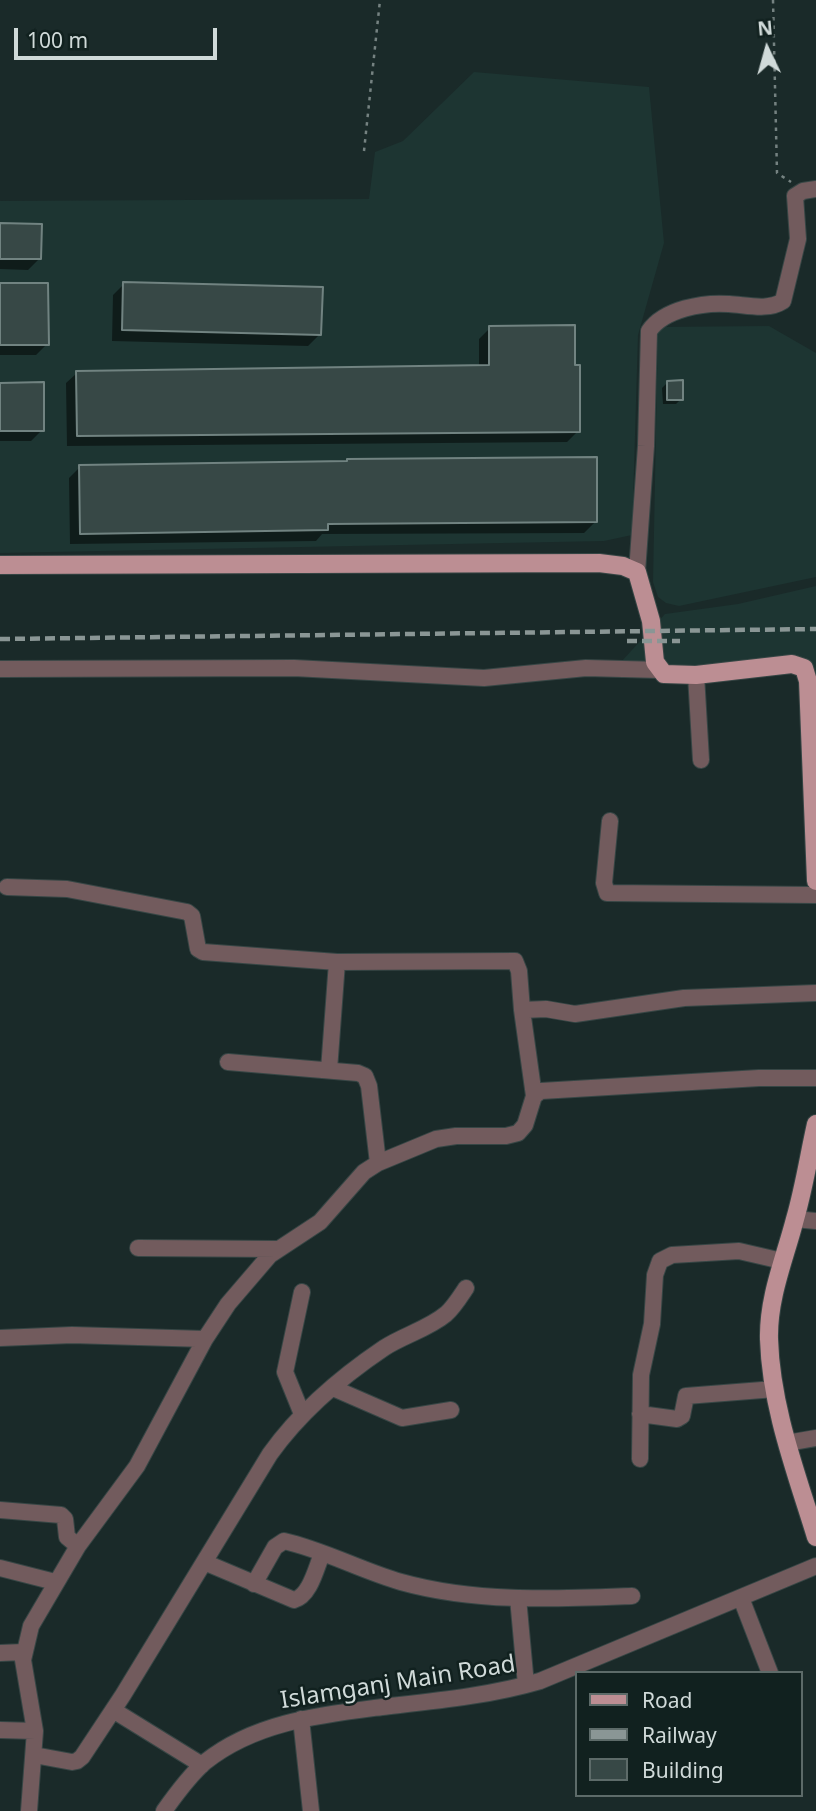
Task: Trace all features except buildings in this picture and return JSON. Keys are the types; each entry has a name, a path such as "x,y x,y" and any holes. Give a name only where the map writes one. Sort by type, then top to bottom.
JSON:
{"main road":[{"path":"0,565 599,563 623,566 636,572 652,621 656,662 660,670 673,676 792,664 804,667 812,700 816,881"},
{"path":"816,1124 795,1219 774,1292 769,1337 775,1389 787,1443 816,1537"}],"street":[{"path":"636,572 646,446 649,331 656,320 678,310 724,303 774,307 783,301 798,239 795,196 809,190"},
{"path":"0,669 317,668 470,678 586,668 660,670"},
{"path":"696,675 701,760"},
{"path":"610,821 604,883 607,894 816,895"},
{"path":"7,887 67,889 187,912 192,916 199,951 337,962 516,961 534,1096 525,1125 518,1133 506,1136 445,1137 378,1163 357,1178 320,1222 278,1249 262,1264 228,1304 205,1339 137,1466 78,1546 32,1626 24,1652 25,1683 35,1731 29,1811"},
{"path":"329,1070 337,962"},
{"path":"522,1010 546,1009 579,1013 675,999 816,993"},
{"path":"228,1062 358,1073 367,1079 378,1163"},
{"path":"534,1096 541,1091 759,1078 816,1078"},
{"path":"795,1219 816,1222"},
{"path":"138,1248 278,1249"},
{"path":"640,1459 641,1375 652,1324 655,1275 660,1261 672,1255 738,1251 782,1261"},
{"path":"34,1755 77,1761 113,1710 270,1454 302,1414 389,1345 441,1318 466,1288"},
{"path":"302,1293 285,1372 302,1414"},
{"path":"0,1338 72,1335 205,1339"},
{"path":"333,1388 402,1418 451,1410"},
{"path":"640,1414 680,1418 686,1396 775,1389"},
{"path":"787,1443 816,1438"},
{"path":"0,1510 61,1515 65,1519 67,1537 78,1546"},
{"path":"254,1584 275,1547 281,1541 288,1541 403,1583 485,1596 518,1598 632,1596"},
{"path":"204,1562 297,1600 306,1591 322,1554"},
{"name":"Islamganj Main Road","path":"163,1811 202,1765 247,1737 283,1723 464,1697 526,1685 612,1653 816,1566"},
{"path":"0,1568 55,1582"},
{"path":"518,1598 526,1685"},
{"path":"741,1598 769,1671"},
{"path":"0,1653 24,1652"},
{"path":"113,1710 202,1765"},
{"path":"301,1719 310,1811"},
{"path":"0,1730 35,1731"}],"path":[{"path":"364,151 380,0"},
{"path":"774,0 777,173 809,190"}],"shaded area":[{"path":"474,72 649,87 664,243 638,335 632,535 604,541 0,553 0,201 369,199 375,152 403,141"},
{"path":"769,326 816,353 816,577 679,606 666,603 658,597 653,582 658,327"},
{"path":"816,586 816,673 609,675 665,614 738,604"}],"railway":[{"path":"0,639 816,629"},
{"path":"627,641 680,641"}]}
